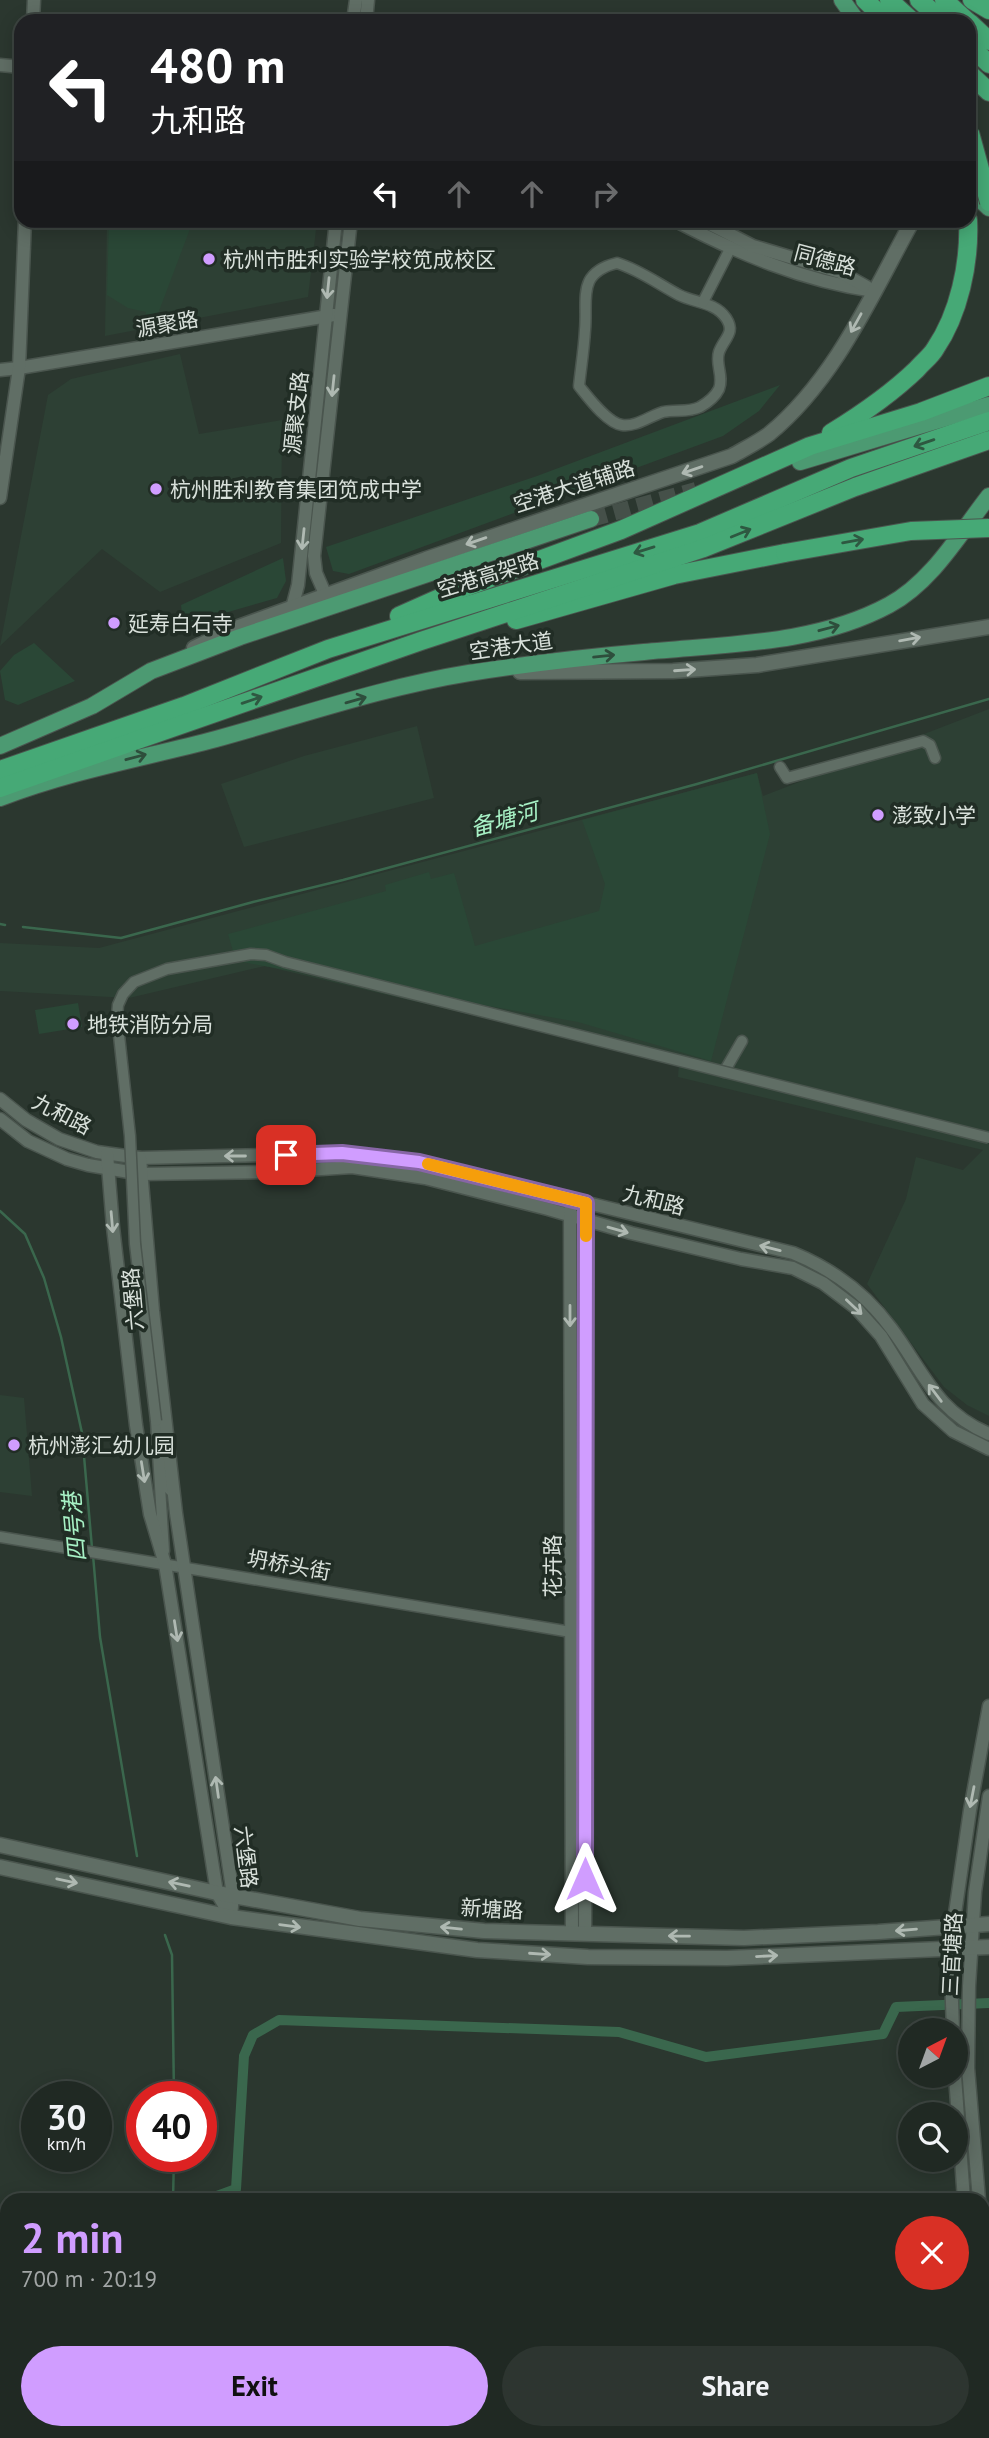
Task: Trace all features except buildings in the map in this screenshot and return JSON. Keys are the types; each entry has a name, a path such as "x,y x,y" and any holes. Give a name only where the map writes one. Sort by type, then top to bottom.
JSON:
{"highway":[{"path":"865,0 880,14"},
{"path":"890,0 905,14"},
{"path":"919,0 935,14"},
{"path":"944,0 959,14"},
{"path":"972,0 989,10"},
{"path":"976,29 989,41"},
{"path":"976,52 989,64"},
{"path":"976,80 989,92"},
{"path":"976,155 989,202"},
{"path":"810,446 870,409 935,351 952,317 963,278 968,228"},
{"path":"328,649 453,592 621,530 810,446 921,412 989,386"},
{"name":"空港高架路","path":"0,789 186,714 328,649 700,533 851,468 989,421"},
{"name":"空港高架路","path":"0,770 421,641 704,548 855,487 989,440"},
{"path":"421,641 539,615 674,575 911,531 989,528"}],"main road":[{"path":"976,196 989,208"},
{"name":"空港大道辅路","path":"151,671 233,629 527,523 732,456 767,435 799,406 827,371 909,228"},
{"path":"800,462 989,404"},
{"name":"空港大道","path":"0,798 32,786 423,681 587,658 804,635 852,622 891,604 921,581 989,496"},
{"path":"0,746 92,706 151,671 240,637 591,519"},
{"path":"469,673 673,671 757,665 989,627"},
{"name":"新塘路","path":"0,1845 217,1893 360,1919 484,1931 744,1938 878,1933 981,1925"},
{"name":"新塘路","path":"0,1867 231,1917 477,1950 588,1957 726,1958 989,1947"}],"street":[{"path":"0,498 19,368 24,228"},
{"name":"源聚支路","path":"292,608 298,585 335,228"},
{"name":"源聚支路","path":"326,596 316,573 314,556 350,228"},
{"name":"同德路","path":"689,228 730,249 780,268 847,287 874,291"},
{"name":"同德路","path":"718,228 753,246 840,272 874,291"},
{"path":"703,302 730,249"},
{"path":"617,263 635,268 689,300 703,302 724,315 730,326 730,333 719,352 721,379 712,398 693,410 660,413 623,426 615,423 595,406 579,386 586,317 584,300 594,274 605,266 617,263"},
{"name":"源聚路","path":"0,370 341,314"},
{"path":"780,766 787,778 923,741 930,745 935,758"},
{"path":"165,1564 156,1421 135,1244 130,1136 117,1017 122,994 134,982 167,969 251,954 266,955 285,962 989,1138"},
{"path":"724,1072 743,1041"},
{"name":"九和路","path":"0,1099 26,1120 59,1139 107,1154 140,1158 342,1153 419,1162 793,1254 818,1264 860,1293 879,1312 947,1407 962,1420 989,1434"},
{"name":"九和路","path":"0,1119 28,1141 47,1150 67,1159 108,1168 141,1174 275,1172 352,1167 425,1178 631,1233 741,1259 793,1268 815,1279 856,1308 881,1336 923,1404 953,1431 989,1449"},
{"name":"六堡路","path":"107,1154 136,1425 150,1514 165,1564 217,1893 231,1917"},
{"name":"六堡路","path":"140,1158 153,1311 176,1513 233,1895 231,1917"},
{"name":"花卉路","path":"570,1199 571,1632 578,1934"},
{"name":"花卉路","path":"578,1934 586,1203"},
{"path":"156,1421 176,1513"},
{"name":"坍桥头街","path":"0,1537 571,1632"},
{"name":"三官塘路","path":"953,2018 950,1948 970,1810 989,1706"},
{"name":"三官塘路","path":"978,2193 968,2068 969,1986 971,1947 981,1925 975,1892 989,1796"},
{"path":"956,2088 963,2193"}],"shaded area":[{"name":"杭州市胜利实验学校笕成校区","path":"107,228 316,228 308,297 105,336"},
{"path":"109,228 190,228 153,327 143,328 146,312 128,308 107,295"},
{"name":"杭州胜利教育集团笕成中学","path":"180,354 199,434 282,420 281,543 160,592 102,549 0,646 48,395 71,379"},
{"path":"780,385 759,411 723,436 349,574 333,571 326,547 537,476"},
{"path":"283,558 286,581 277,598 183,625 181,605"},
{"path":"34,643 75,681 18,705 5,700 0,671 14,655"},
{"path":"989,709 989,1416 967,1405 944,1387 867,1284 906,1199 916,1157 963,1170 983,1150 678,1077 679,1064 265,966 129,998 0,991 0,943 99,948 757,773 763,796"},
{"path":"417,726 434,798 244,847 221,784 304,756"},
{"path":"757,773 770,834 711,1061 578,1022 236,961 228,934 386,891 385,885 429,872 431,879 454,873 475,946 599,911 605,884 582,820"},
{"path":"78,1003 82,1027 39,1034 35,1010"},
{"name":"杭州澎汇幼儿园","path":"0,1395 24,1398 32,1496 0,1492"}],"waterway":[{"name":"备塘河","path":"23,927 121,938 697,784 989,699"},
{"name":"备塘河","path":"0,924 5,925"},
{"name":"四号港","path":"0,1211 25,1234 44,1278 61,1337 82,1433 92,1548"},
{"name":"四号港","path":"93,1555 100,1637 137,1856"},
{"name":"四号港","path":"165,1935 172,1955 174,2081"},
{"path":"225,2193 236,2189 244,2056 253,2035 279,2020 619,2032 706,2057 883,2034 896,2007 989,2003"},
{"name":"四号港","path":"173,2193 174,2172"}],"tunnel":[{"path":"591,519 696,490"}],"slow traffic":[{"path":"428,1164 586,1203 586,1236"}],"place":[{"name":"杭州市胜利实验学校笕成校区","path":"209,259"},
{"name":"杭州胜利教育集团笕成中学","path":"156,489"},
{"name":"延寿白石寺","path":"114,623"},
{"name":"澎致小学","path":"878,815"},
{"name":"地铁消防分局","path":"73,1024"},
{"name":"杭州澎汇幼儿园","path":"14,1445"}],"route":[{"path":"286,1155 342,1153 419,1162 586,1203 585,1879"}]}
